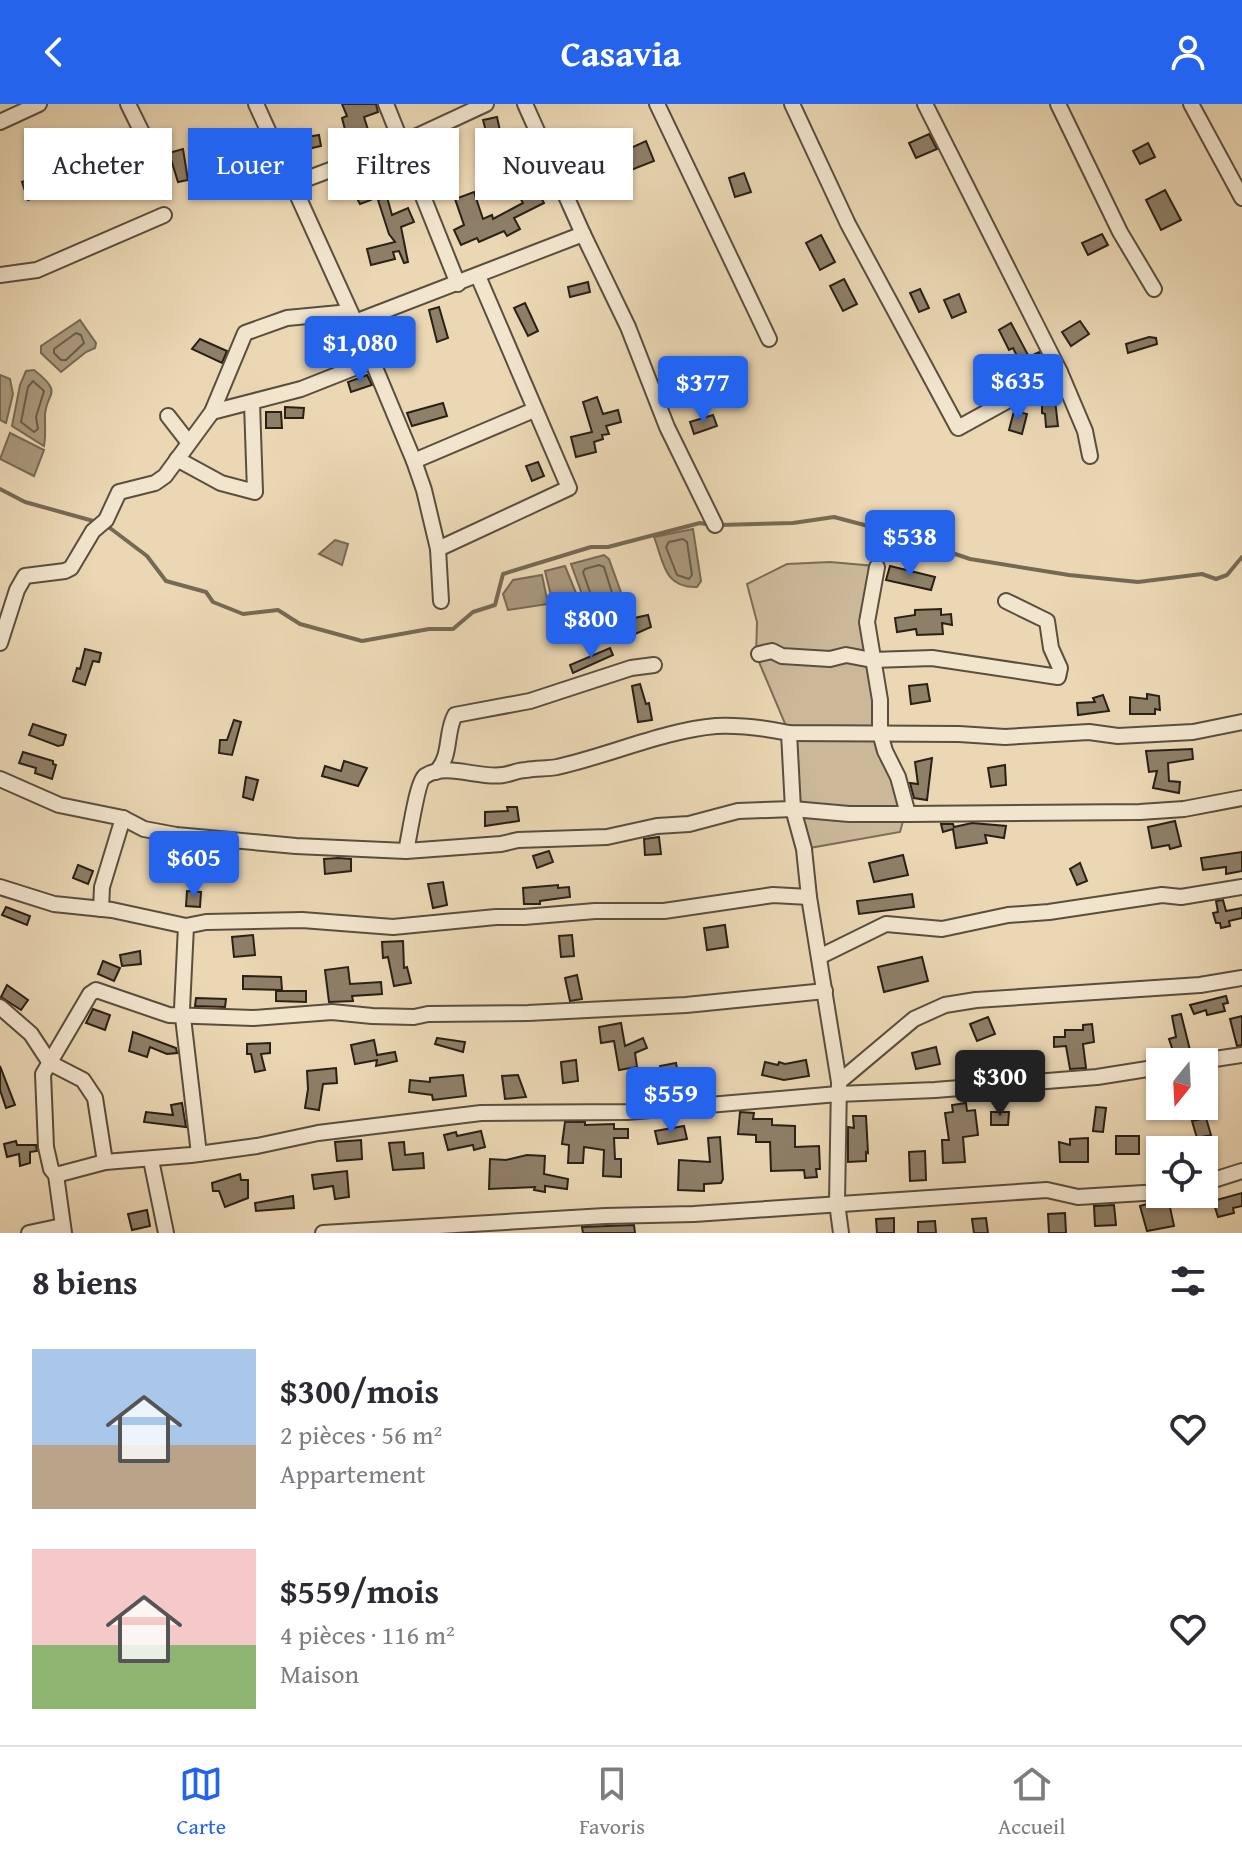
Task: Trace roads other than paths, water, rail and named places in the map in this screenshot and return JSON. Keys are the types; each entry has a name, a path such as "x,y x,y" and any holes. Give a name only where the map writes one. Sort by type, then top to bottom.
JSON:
{"street":[{"path":"0,122 39,104"},
{"path":"128,104 140,128"},
{"path":"256,104 267,128"},
{"path":"386,104 396,128"},
{"path":"434,128 486,104"},
{"path":"525,104 583,234 616,299 667,427 715,525"},
{"path":"657,104 769,339"},
{"path":"792,104 848,224 958,428 1060,372"},
{"path":"925,104 945,138 1060,372 1085,431 1090,456"},
{"path":"1058,104 1120,232 1154,289"},
{"path":"1191,104 1242,198"},
{"path":"300,200 414,461 438,549 441,601"},
{"path":"425,200 458,284"},
{"path":"0,275 37,270 164,215"},
{"path":"0,643 17,590 25,576 71,568 93,531 102,524 119,492 155,483 165,476 212,412 245,333 287,318 353,317 458,284 583,234"},
{"path":"438,549 569,487 478,276"},
{"path":"212,412 301,389 372,361"},
{"path":"177,459 221,483 255,492 252,403"},
{"path":"414,461 534,410"},
{"path":"168,416 189,443"},
{"path":"877,567 867,622 880,700 880,733 898,777 908,814"},
{"path":"759,654 772,651 782,656 830,659 846,655 872,660 932,658 1058,677 1060,668 1051,648 1047,621 1006,601"},
{"path":"436,772 446,757 455,715 530,701 631,668 654,665"},
{"path":"406,851 421,778 436,772 484,776 555,767 714,726 789,733 1005,737 1095,732 1118,736 1193,732 1242,722"},
{"path":"789,733 793,809 804,849 839,1088 837,1203 841,1233"},
{"path":"0,779 59,805 123,818 144,829 211,840 406,851 518,840 607,837 657,826 689,824 738,811 793,809 849,814 908,814 1155,811 1242,798"},
{"path":"101,909 102,887 123,818"},
{"path":"0,887 54,904 101,909 186,926 206,922 302,920 393,927 567,912 664,911 773,895 809,897"},
{"path":"819,957 886,924 942,929 1008,915 1162,895 1181,897 1242,887"},
{"path":"186,926 184,1016 199,1154"},
{"path":"839,1088 911,1022 945,1005 976,1000 1200,985 1242,978"},
{"path":"29,1233 63,1230 56,1175 51,1169 46,1147 43,1074 93,991 101,990 169,1015 253,1018 332,1012 353,1016 414,1017 428,1014 528,1013 686,1005 825,991"},
{"path":"0,1007 31,1034 50,1063 83,1080 95,1098 105,1162"},
{"path":"1218,1059 1242,1055"},
{"path":"56,1175 105,1162 199,1154 318,1133 481,1113 627,1112 839,1088 1097,1077 1146,1069"},
{"path":"151,1160 166,1233"},
{"path":"1218,1179 1242,1171"},
{"path":"323,1233 526,1227 1047,1190 1078,1197 1146,1193"}],"water":[{"path":"80,320 96,343 95,348 61,372 41,353 41,346"},
{"path":"34,370 44,378 51,390 45,411 44,446 12,426 20,385 26,371"},
{"path":"0,375 10,379 13,394 6,423 0,420"},
{"path":"10,433 44,450 34,476 0,459"},
{"path":"693,529 701,581 697,587 686,586 672,578 663,565 654,537"},
{"path":"335,540 348,544 342,565 319,554"},
{"path":"604,555 609,559 623,598 590,616 571,564"},
{"path":"565,566 587,620 560,633 545,571"},
{"path":"542,575 548,604 508,610 503,594 513,580"}],"waterway":[{"path":"0,489 25,502 97,522"},
{"path":"720,525 793,523 834,517 970,559 1069,575 1138,582 1202,574 1216,579 1227,575 1242,557"},
{"path":"106,525 147,556 166,581 206,592 213,602 243,614 278,610 300,624 362,641 429,629 453,629 473,612 495,605 503,574 591,547 608,547 700,523 711,525"}]}
